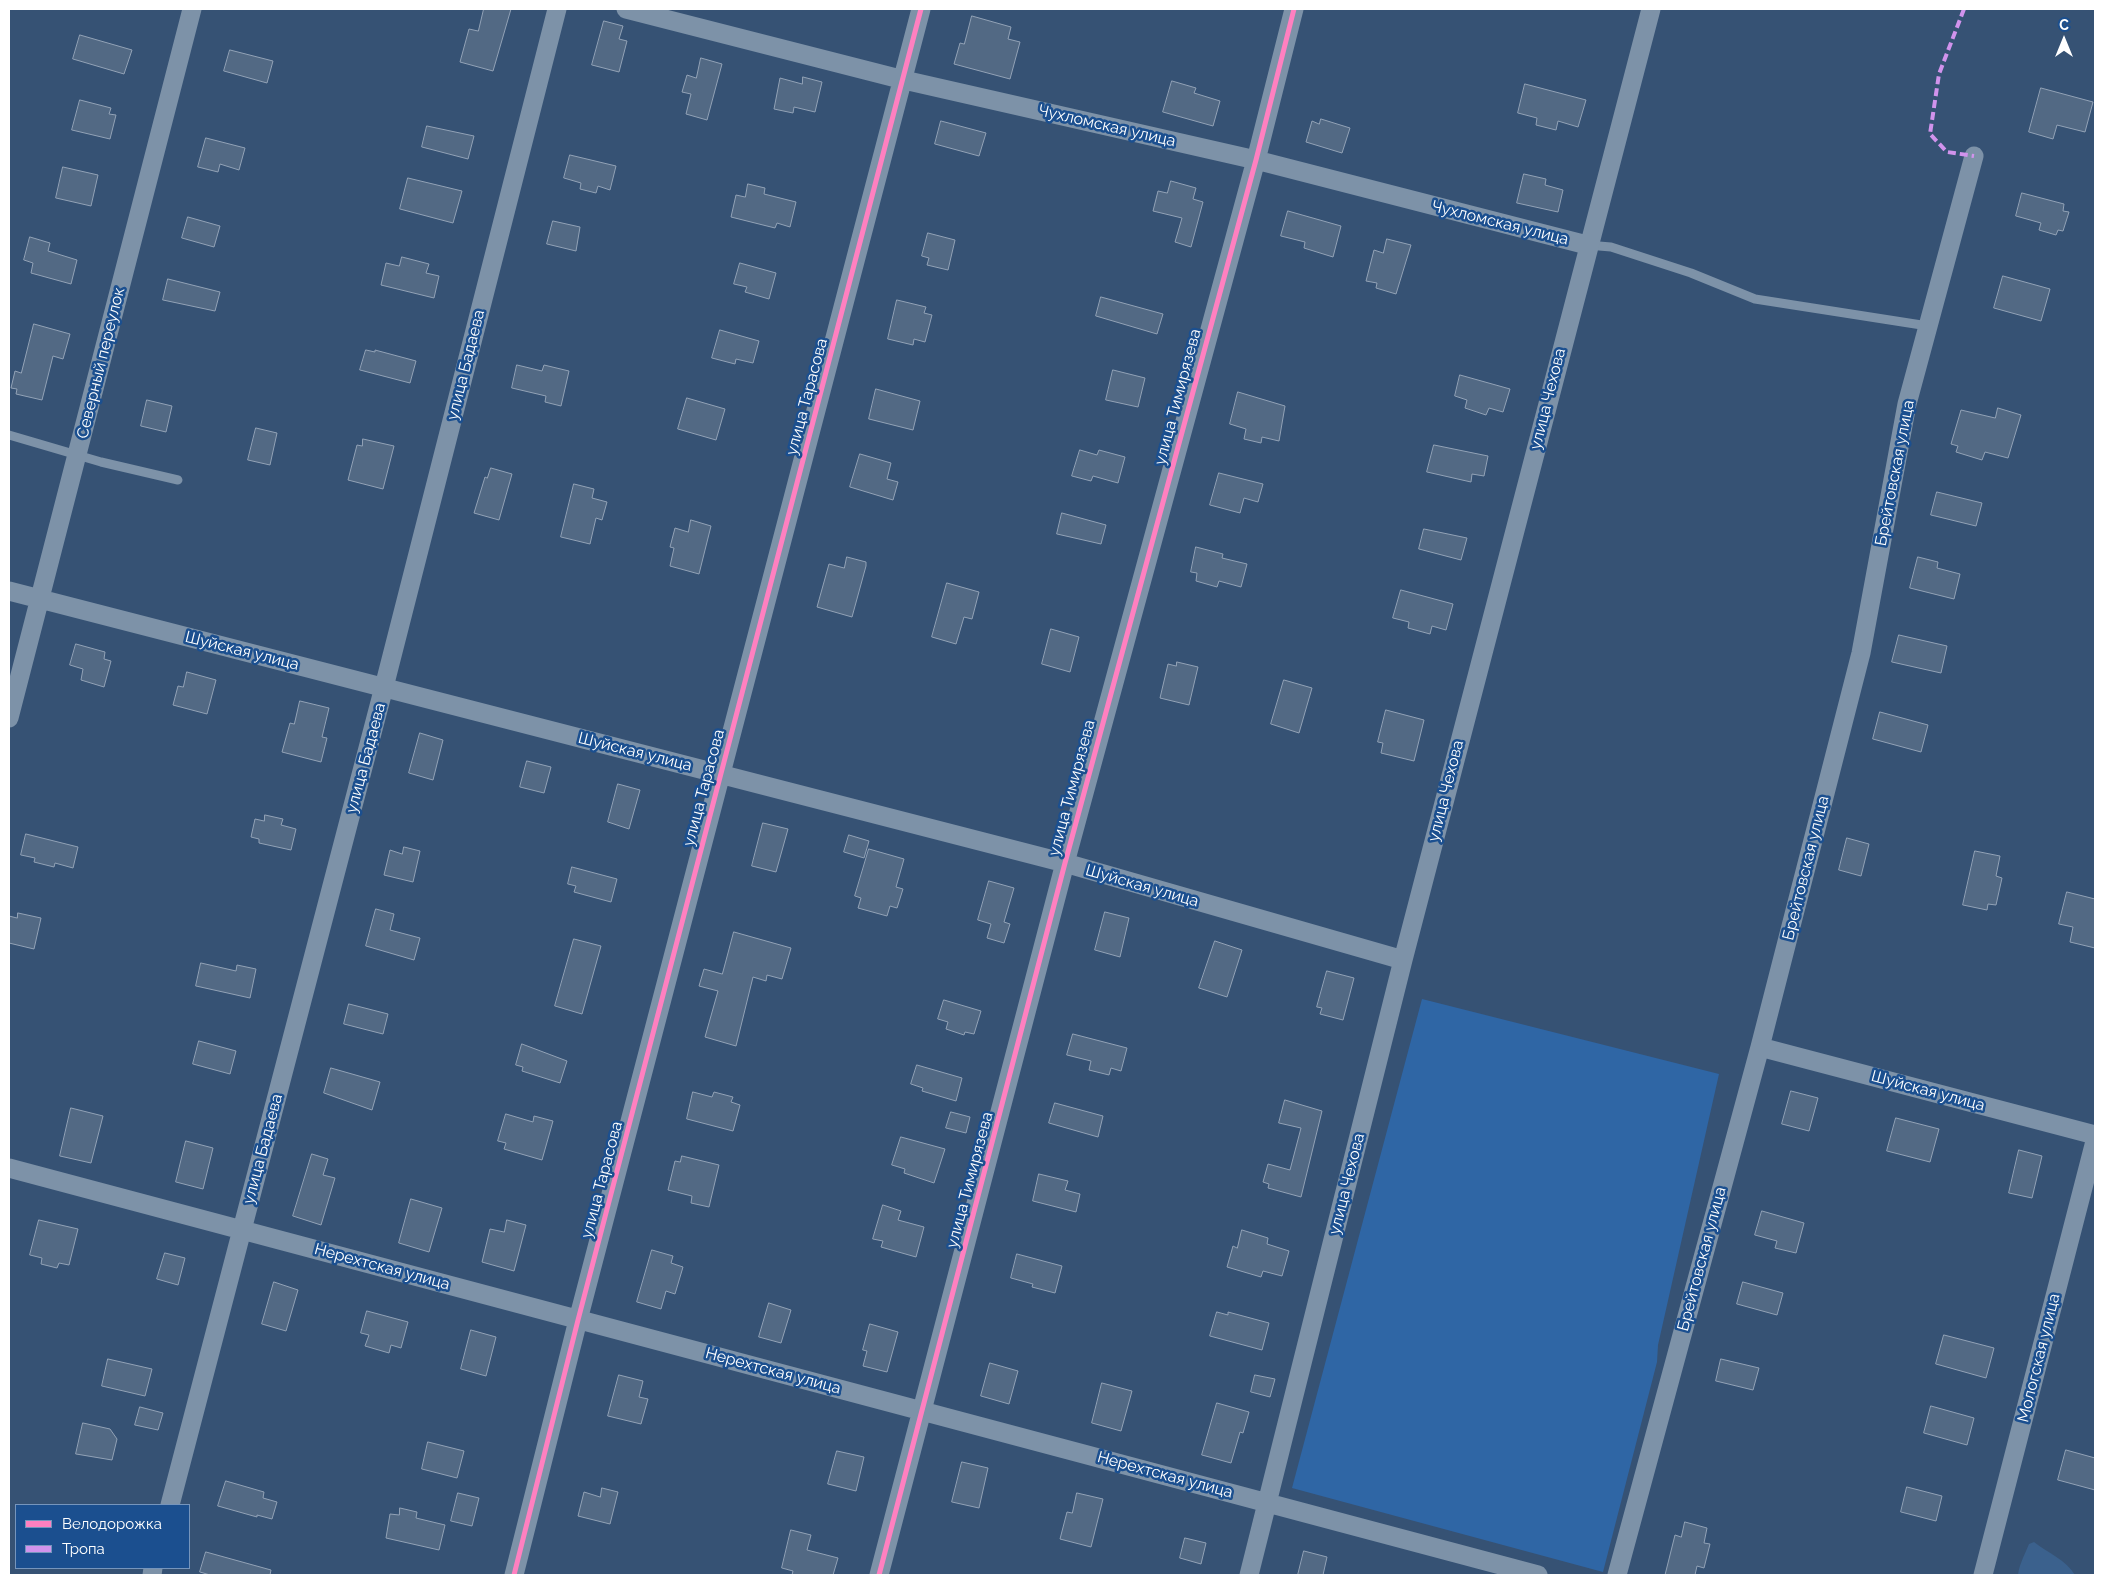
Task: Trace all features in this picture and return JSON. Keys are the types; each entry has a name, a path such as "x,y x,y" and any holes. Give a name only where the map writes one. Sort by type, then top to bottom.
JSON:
{"street":[{"name":"Северный переулок","path":"9,718 192,9"},
{"name":"улица Бадаева","path":"170,1504 384,687 557,9"},
{"name":"Чухломская улица","path":"626,9 904,80 1256,160 1587,245"},
{"name":"улица Тарасова","path":"514,1575 578,1320 904,80 921,9"},
{"name":"улица Тимирязева","path":"879,1575 1065,863 1256,160 1294,9"},
{"name":"улица Чехова","path":"1249,1575 1403,960 1587,245 1651,9"},
{"name":"Брейтовская улица","path":"1617,1575 1760,1047 1861,653 1907,404 1974,156"},
{"name":"Шуйская улица","path":"9,591 1065,863 1403,960"},
{"name":"Шуйская улица","path":"1760,1047 2095,1136"},
{"name":"Мологская улица","path":"1983,1575 2095,1141"},
{"name":"Нерехтская улица","path":"9,1168 242,1228 578,1320 923,1410 1538,1575"}],"lane":[{"path":"1587,245 1611,248 1691,273 1755,299 1928,326"},
{"path":"9,434 77,455 178,480"}],"shaded area":[{"path":"1422,999 1719,1074 1658,1345 1657,1362 1603,1572 1292,1488"},
{"path":"2034,1542 2062,1561 2075,1575 2018,1575 2029,1544"}],"building":[{"path":"484,9 511,9 493,71 460,62 469,29 478,31"},
{"path":"972,16 1011,27 1008,39 1020,42 1010,79 954,64 960,43 964,44"},
{"path":"604,21 623,26 619,39 627,41 619,72 592,65"},
{"path":"80,35 132,50 124,74 73,59"},
{"path":"230,50 273,61 267,83 224,71"},
{"path":"701,58 722,64 707,120 686,114 691,94 682,92 687,75 696,78"},
{"path":"803,77 822,82 815,112 794,107 793,113 774,109 780,78 802,84"},
{"path":"1172,81 1196,88 1194,93 1220,101 1213,126 1163,112"},
{"path":"1525,84 1586,100 1578,127 1558,121 1556,130 1536,125 1537,118 1518,113"},
{"path":"2041,88 2093,102 2085,132 2057,125 2053,139 2029,132"},
{"path":"80,100 111,108 109,114 116,115 110,139 72,130"},
{"path":"1321,119 1350,128 1342,153 1306,142 1312,121 1319,124"},
{"path":"941,121 986,133 979,156 935,144"},
{"path":"427,126 474,136 468,159 422,147"},
{"path":"206,138 245,148 239,170 220,164 218,172 198,167"},
{"path":"570,155 616,166 610,190 598,186 596,193 580,189 581,183 564,178"},
{"path":"63,167 98,175 91,206 56,198"},
{"path":"1524,174 1546,179 1545,185 1563,190 1558,212 1517,203"},
{"path":"408,178 462,191 453,223 400,209"},
{"path":"1171,181 1196,188 1193,199 1203,202 1191,247 1175,242 1182,218 1153,211 1158,191 1167,193"},
{"path":"748,184 765,188 764,194 796,202 790,227 777,223 775,228 731,217 736,195 745,197"},
{"path":"2022,193 2064,204 2063,211 2069,212 2063,231 2058,230 2056,235 2039,230 2041,223 2016,216"},
{"path":"1288,211 1341,226 1333,257 1304,248 1305,242 1281,236"},
{"path":"188,217 220,226 214,247 182,238"},
{"path":"553,221 580,227 576,251 547,244"},
{"path":"928,233 955,240 948,270 927,265 929,258 922,256"},
{"path":"30,237 50,243 48,251 77,260 71,284 31,273 33,263 24,260"},
{"path":"1387,239 1411,245 1396,294 1376,288 1377,283 1366,281 1374,250 1383,253"},
{"path":"402,257 429,264 426,273 439,276 434,298 381,285 386,263 399,266"},
{"path":"740,263 776,273 769,299 745,292 747,287 734,284"},
{"path":"2003,276 2050,289 2041,321 1994,308"},
{"path":"168,279 220,292 215,311 163,300"},
{"path":"1101,297 1163,314 1157,334 1096,316"},
{"path":"897,300 926,307 924,313 932,315 925,342 914,339 913,345 888,339"},
{"path":"34,324 70,334 63,359 53,356 42,400 16,394 17,389 11,388 15,371 21,373"},
{"path":"720,330 759,341 753,363 736,359 735,364 712,358"},
{"path":"366,350 375,352 375,350 416,361 410,383 360,370"},
{"path":"517,365 542,371 544,365 569,371 561,406 545,402 546,396 512,388"},
{"path":"1113,370 1145,378 1138,407 1106,400"},
{"path":"1460,375 1510,389 1503,412 1489,408 1486,415 1465,408 1467,400 1455,396"},
{"path":"876,389 920,401 913,430 869,419"},
{"path":"1238,392 1285,406 1279,441 1262,437 1261,443 1244,439 1246,429 1230,424"},
{"path":"687,398 725,409 716,440 678,429"},
{"path":"147,400 172,406 166,432 141,426"},
{"path":"1998,408 2021,415 2008,458 1985,452 1982,460 1956,452 1958,446 1951,444 1961,410 1995,418"},
{"path":"256,428 277,433 270,465 248,460"},
{"path":"363,439 394,446 383,489 348,480 357,445 362,446"},
{"path":"1434,445 1488,456 1484,476 1472,474 1471,482 1427,472"},
{"path":"1080,450 1097,455 1099,450 1125,457 1118,483 1093,476 1091,481 1072,476"},
{"path":"860,454 891,463 887,479 898,482 893,500 850,487"},
{"path":"491,468 512,474 499,520 474,513 485,477 487,478"},
{"path":"1219,473 1263,484 1258,502 1244,498 1240,513 1210,505"},
{"path":"574,484 594,489 592,498 607,502 602,520 596,518 590,544 561,537"},
{"path":"1937,492 1982,503 1976,526 1931,515"},
{"path":"1062,513 1106,525 1101,544 1057,534"},
{"path":"691,520 711,526 699,574 670,566 674,548 670,547 675,528 688,532"},
{"path":"1424,529 1467,538 1461,560 1419,549"},
{"path":"1196,547 1223,554 1222,558 1247,564 1241,587 1219,581 1217,587 1196,581 1197,573 1191,572"},
{"path":"847,557 866,562 852,617 817,607 829,564 844,568"},
{"path":"1918,557 1938,562 1937,568 1960,574 1954,599 1910,588"},
{"path":"947,583 979,592 972,619 964,617 956,644 932,637"},
{"path":"1401,590 1453,604 1446,630 1432,626 1430,634 1408,628 1409,622 1393,618"},
{"path":"1051,629 1079,637 1070,672 1042,664"},
{"path":"1899,635 1947,646 1941,673 1892,662"},
{"path":"76,644 105,652 104,659 111,661 104,687 81,680 83,669 70,665"},
{"path":"1177,662 1198,667 1189,705 1160,698 1168,664 1176,666"},
{"path":"187,672 216,680 207,714 173,705 178,686 183,687"},
{"path":"1284,680 1312,688 1299,733 1271,724"},
{"path":"300,701 329,708 322,737 327,738 321,762 282,752 290,723 294,724"},
{"path":"1386,710 1424,720 1414,761 1381,753 1383,743 1378,742"},
{"path":"1880,712 1928,725 1921,752 1873,739"},
{"path":"420,733 443,740 433,780 409,773"},
{"path":"527,761 551,767 544,793 520,787"},
{"path":"618,784 640,790 629,829 608,822"},
{"path":"265,815 283,819 281,825 296,829 291,850 259,843 259,839 251,837 255,819 264,821"},
{"path":"763,823 788,829 776,872 752,866"},
{"path":"26,834 78,847 73,868 55,863 54,867 34,862 35,858 21,855"},
{"path":"849,835 869,841 864,858 844,852"},
{"path":"1847,838 1869,844 1861,876 1839,870"},
{"path":"404,847 420,851 413,882 384,875 390,850 402,854"},
{"path":"869,849 904,859 896,887 903,889 897,908 890,906 887,916 858,908 861,898 855,896"},
{"path":"1975,851 2000,856 1996,876 2002,878 1996,905 1988,904 1987,910 1963,905"},
{"path":"572,867 617,879 611,902 574,892 576,886 568,884"},
{"path":"989,881 1014,888 1004,922 1010,924 1004,943 987,938 991,924 978,920"},
{"path":"2067,892 2095,899 2095,948 2070,942 2073,927 2059,924"},
{"path":"376,909 394,914 390,930 420,938 414,960 366,946"},
{"path":"1105,912 1129,918 1120,957 1095,950"},
{"path":"18,913 41,918 34,949 9,943 9,916 17,918"},
{"path":"734,932 791,948 782,979 767,975 766,981 753,977 736,1046 705,1037 718,991 699,986 704,969 722,974"},
{"path":"574,939 601,946 582,1014 555,1006"},
{"path":"1215,941 1242,950 1227,997 1199,988"},
{"path":"201,963 236,971 237,965 256,969 250,998 196,986"},
{"path":"1327,971 1354,978 1343,1020 1320,1014 1322,1008 1317,1007"},
{"path":"944,1000 981,1011 974,1034 965,1032 964,1035 946,1029 948,1022 938,1019"},
{"path":"349,1004 388,1014 383,1034 344,1024"},
{"path":"1073,1034 1127,1048 1121,1071 1111,1068 1109,1075 1089,1070 1091,1061 1067,1055"},
{"path":"199,1041 236,1051 230,1074 193,1064"},
{"path":"522,1044 567,1061 560,1083 522,1071 523,1067 516,1065"},
{"path":"917,1065 962,1078 956,1101 922,1091 923,1088 911,1084"},
{"path":"331,1068 380,1082 372,1110 324,1093"},
{"path":"1791,1091 1818,1098 1809,1131 1782,1124"},
{"path":"693,1092 712,1097 714,1092 733,1097 731,1102 740,1105 733,1131 687,1119"},
{"path":"1285,1100 1322,1111 1301,1197 1268,1188 1269,1184 1263,1182 1268,1164 1290,1170 1301,1128 1279,1123"},
{"path":"1055,1103 1103,1116 1098,1137 1049,1123"},
{"path":"71,1108 103,1116 91,1163 60,1156"},
{"path":"951,1112 970,1117 966,1133 946,1128"},
{"path":"506,1114 533,1122 534,1116 553,1121 542,1160 504,1149 506,1143 498,1141"},
{"path":"1896,1118 1939,1129 1930,1162 1887,1151"},
{"path":"901,1137 945,1149 934,1183 904,1173 905,1169 892,1165"},
{"path":"186,1141 213,1148 203,1189 176,1182"},
{"path":"2019,1150 2042,1156 2032,1198 2009,1193"},
{"path":"312,1154 328,1159 323,1175 335,1178 321,1225 293,1216"},
{"path":"682,1156 719,1165 709,1207 691,1203 692,1196 668,1190 675,1161 680,1162"},
{"path":"1039,1174 1068,1181 1065,1190 1080,1194 1076,1212 1033,1201"},
{"path":"411,1199 442,1208 429,1252 399,1243"},
{"path":"883,1205 901,1211 898,1220 924,1227 916,1257 881,1247 883,1241 873,1239"},
{"path":"1762,1211 1804,1223 1796,1253 1775,1248 1777,1241 1755,1235"},
{"path":"39,1220 78,1229 69,1265 59,1263 57,1268 41,1264 42,1258 30,1255"},
{"path":"507,1220 526,1225 514,1271 482,1262 490,1229 504,1232"},
{"path":"1242,1230 1268,1238 1267,1244 1289,1251 1282,1276 1263,1271 1261,1277 1227,1267 1233,1246 1237,1248"},
{"path":"652,1250 673,1256 671,1263 683,1267 675,1294 666,1291 661,1309 637,1302"},
{"path":"165,1253 185,1258 178,1285 157,1279"},
{"path":"1017,1254 1062,1266 1055,1293 1032,1287 1033,1284 1011,1278"},
{"path":"274,1282 298,1290 286,1331 262,1324"},
{"path":"1743,1282 1783,1293 1777,1315 1737,1304"},
{"path":"769,1303 791,1310 781,1343 759,1337"},
{"path":"367,1311 408,1322 401,1348 391,1345 389,1353 365,1346 369,1335 361,1333"},
{"path":"1217,1312 1228,1315 1228,1312 1269,1323 1262,1350 1210,1336"},
{"path":"870,1324 898,1332 887,1372 863,1366 867,1351 863,1350"},
{"path":"471,1330 496,1337 486,1376 461,1369"},
{"path":"1944,1335 1994,1348 1986,1378 1936,1364"},
{"path":"108,1359 152,1369 145,1396 102,1386"},
{"path":"1721,1359 1759,1368 1753,1390 1716,1381"},
{"path":"990,1363 1018,1371 1009,1404 981,1396"},
{"path":"619,1375 643,1381 639,1397 648,1399 641,1424 608,1416"},
{"path":"1255,1375 1275,1379 1270,1397 1251,1392"},
{"path":"1102,1383 1132,1391 1121,1431 1092,1423"},
{"path":"1217,1403 1249,1412 1243,1433 1240,1432 1231,1463 1202,1455"},
{"path":"1931,1406 1974,1418 1967,1445 1924,1433"},
{"path":"140,1407 163,1413 158,1430 135,1425"},
{"path":"83,1423 110,1429 117,1439 112,1460 76,1454"},
{"path":"428,1442 464,1451 457,1478 422,1469"},
{"path":"2066,1450 2095,1458 2095,1490 2058,1480"},
{"path":"837,1451 864,1457 856,1491 828,1484"},
{"path":"962,1462 988,1468 979,1508 952,1502"},
{"path":"226,1481 264,1492 263,1498 277,1502 272,1519 257,1515 257,1517 218,1506"},
{"path":"1907,1487 1942,1496 1936,1521 1901,1512"},
{"path":"602,1488 618,1492 610,1524 578,1516 584,1492 600,1497"},
{"path":"458,1493 479,1498 472,1526 451,1521"},
{"path":"1077,1493 1103,1499 1091,1547 1060,1539 1067,1512 1072,1513"},
{"path":"400,1508 417,1512 416,1518 445,1525 439,1550 386,1538 390,1514 399,1515"},
{"path":"1685,1522 1707,1528 1704,1543 1710,1544 1704,1568 1697,1566 1695,1575 1665,1575 1675,1535 1681,1537"},
{"path":"791,1530 811,1535 807,1550 838,1558 833,1575 792,1575 793,1571 782,1568"},
{"path":"1185,1538 1206,1543 1201,1564 1180,1558"},
{"path":"1304,1551 1327,1557 1323,1575 1298,1575"},
{"path":"206,1552 271,1570 270,1575 210,1575 200,1572"}],"marked path":[{"path":"1964,9 1939,74 1930,134 1947,152 1974,156"}],"cycle path":[{"path":"514,1575 578,1320 921,9"},
{"path":"879,1575 1065,863 1256,160 1294,9"}]}
